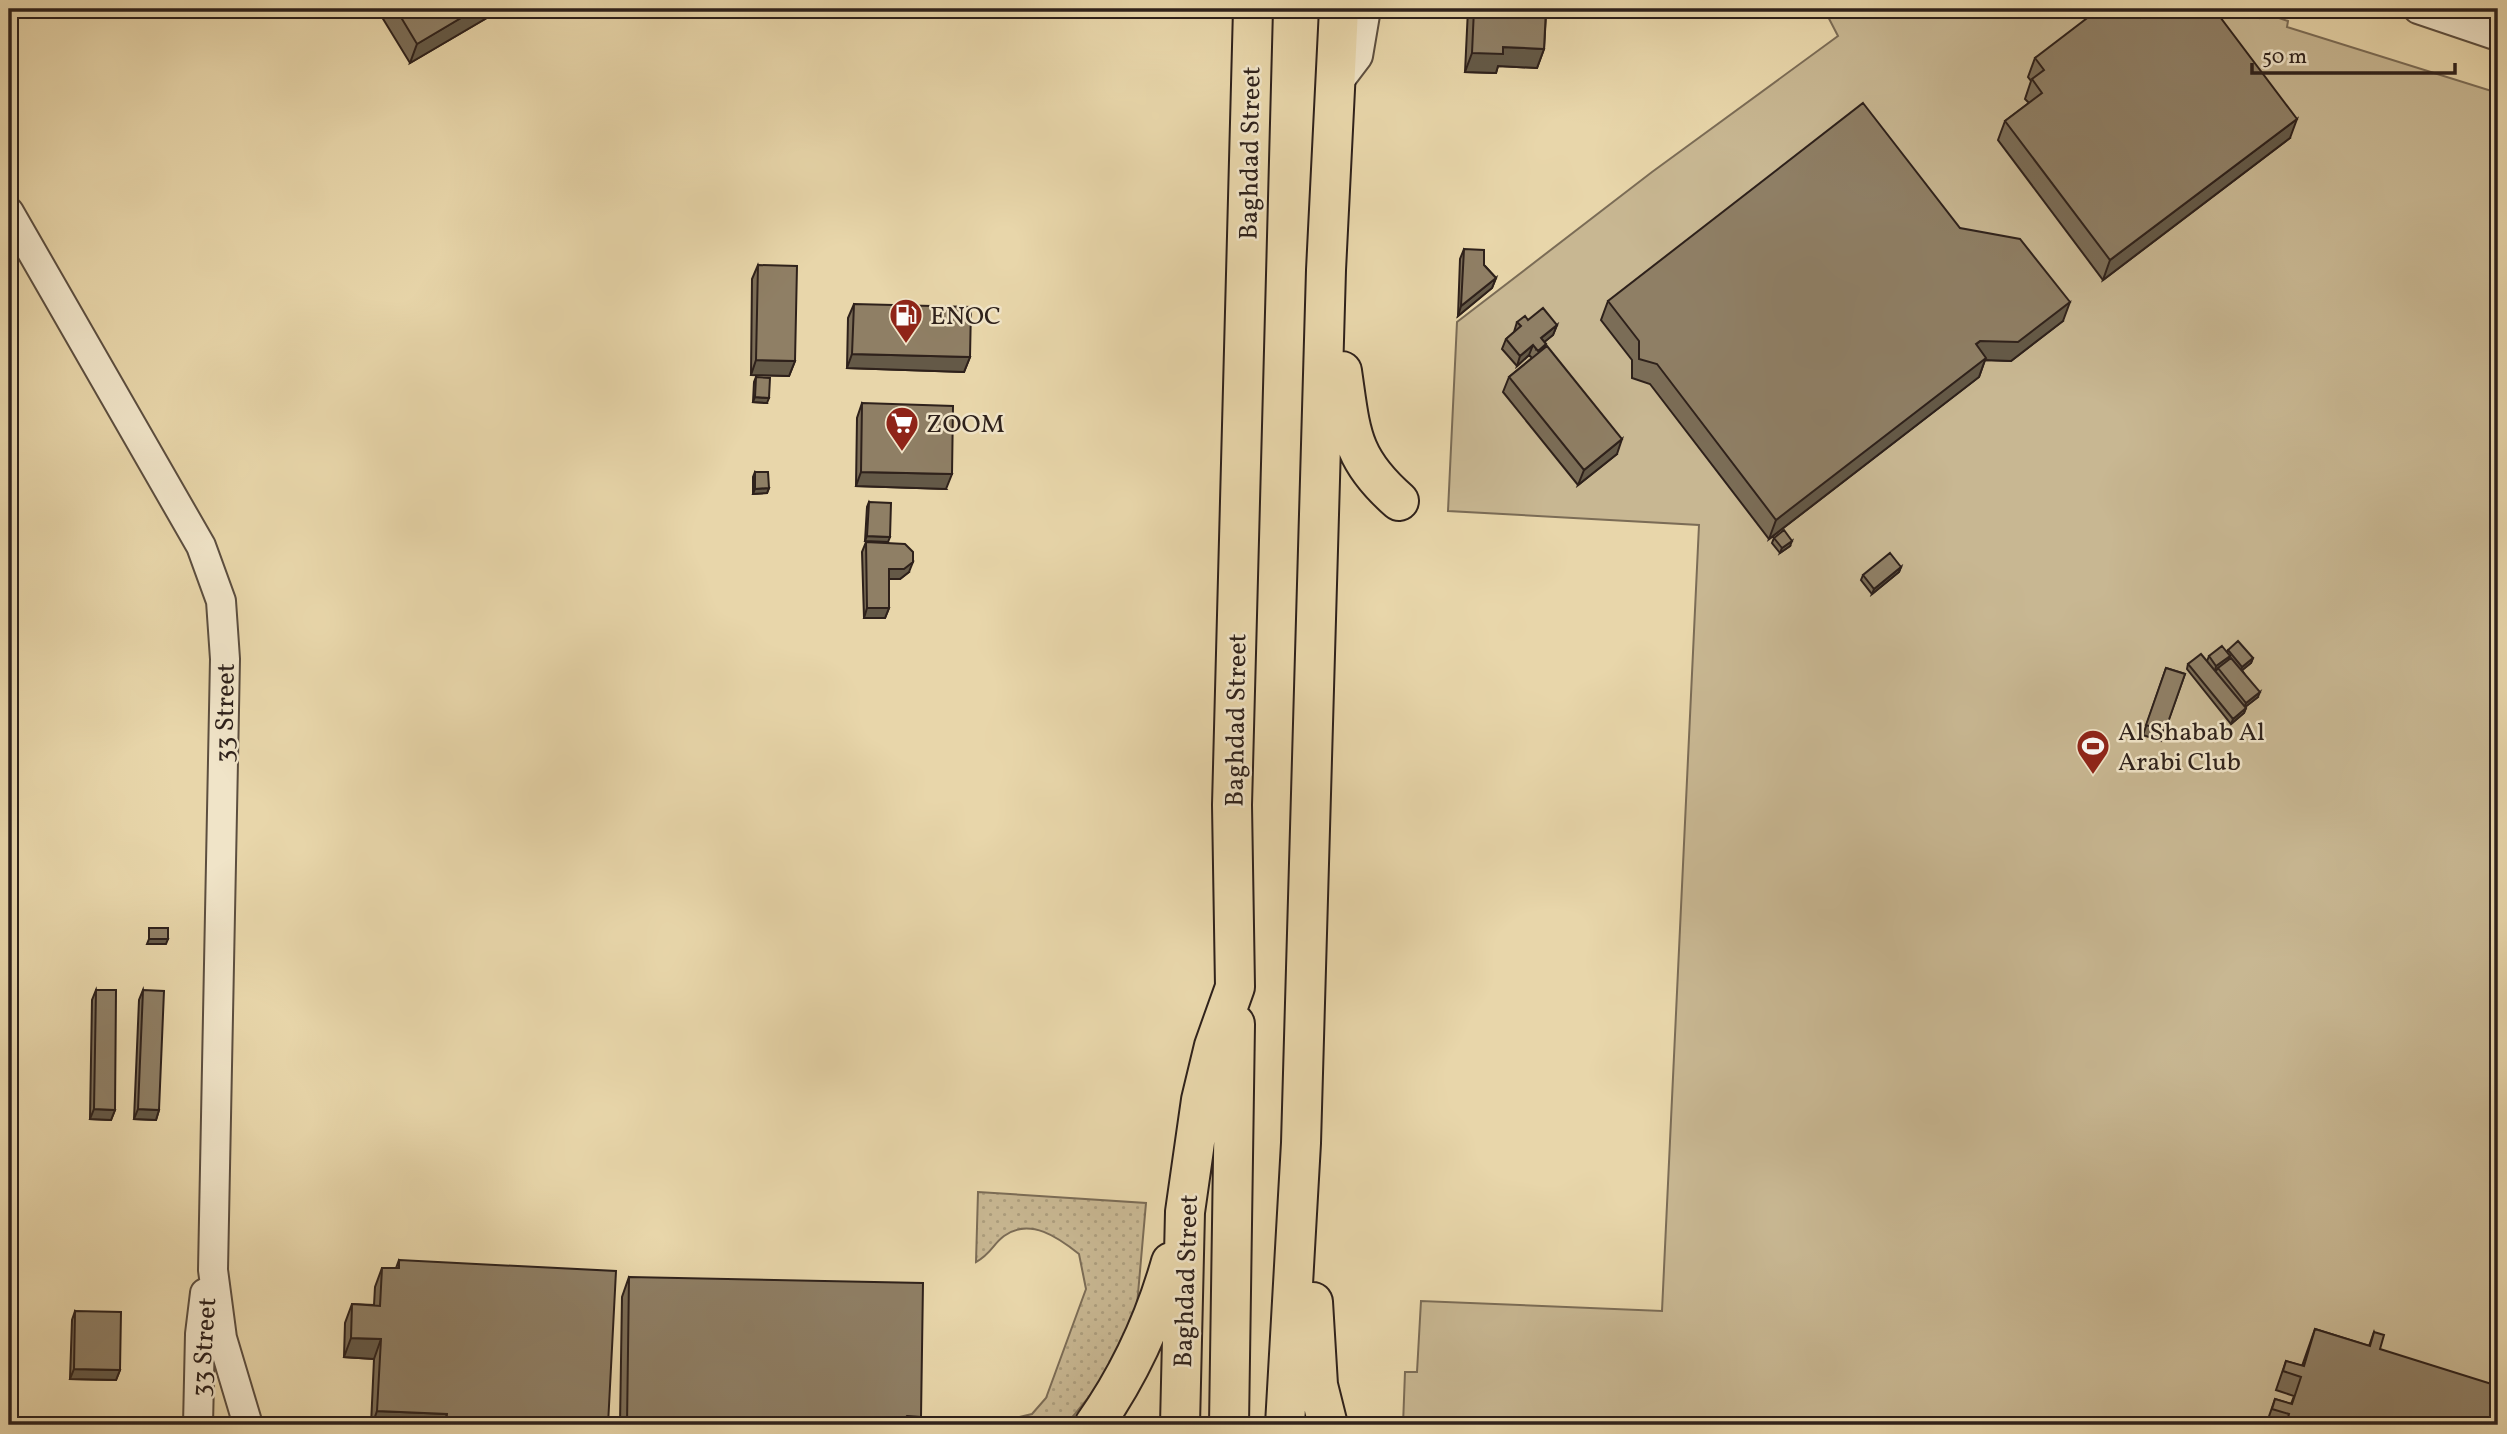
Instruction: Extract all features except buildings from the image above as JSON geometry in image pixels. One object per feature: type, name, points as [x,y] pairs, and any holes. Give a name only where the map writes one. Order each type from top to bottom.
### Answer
[{"type":"main road","name":"Baghdad Street","points":[[1180,1425],[1185,1212],[1201,1100],[1214,1046],[1236,987],[1232,805],[1253,9]]},
{"type":"main road","points":[[1285,1425],[1301,1143],[1326,270],[1339,9]]},
{"type":"main road","points":[[1326,270],[1355,446],[1373,478],[1399,501]]},
{"type":"main road","points":[[1229,1425],[1236,987]]},
{"type":"main road","points":[[1301,1143],[1318,1385],[1328,1425]]},
{"type":"main road","points":[[1094,1425],[1142,1347],[1161,1297],[1185,1212]]},
{"type":"street","points":[[1336,85],[1358,56],[1366,9]]},
{"type":"street","points":[[2418,9],[2498,36]]},
{"type":"street","name":"33 Street","points":[[9,212],[201,546],[221,601],[225,659],[213,1270],[222,1338],[248,1425]]},
{"type":"street","name":"33 Street","points":[[198,1425],[202,1312],[213,1270]]},
{"type":"shaded area","name":"Al Shabab Al Arabi Club","points":[[1824,9],[2230,9],[2259,18],[2261,12],[2288,21],[2287,27],[2498,93],[2498,1425],[1403,1425],[1405,1372],[1417,1372],[1421,1301],[1662,1311],[1699,525],[1448,511],[1457,322],[1652,172],[1838,36]]},
{"type":"shaded area","points":[[978,1192],[1146,1203],[1137,1305],[1115,1365],[1066,1425],[986,1425],[1032,1414],[1046,1398],[1086,1289],[1079,1254],[1053,1236],[1034,1229],[1014,1231],[1004,1236],[976,1262]]},
{"type":"place","name":"ENOC","points":[[906,345]]},
{"type":"place","name":"ZOOM","points":[[902,453]]},
{"type":"place","name":"Al Shabab Al Arabi Club","points":[[2093,776]]}]
